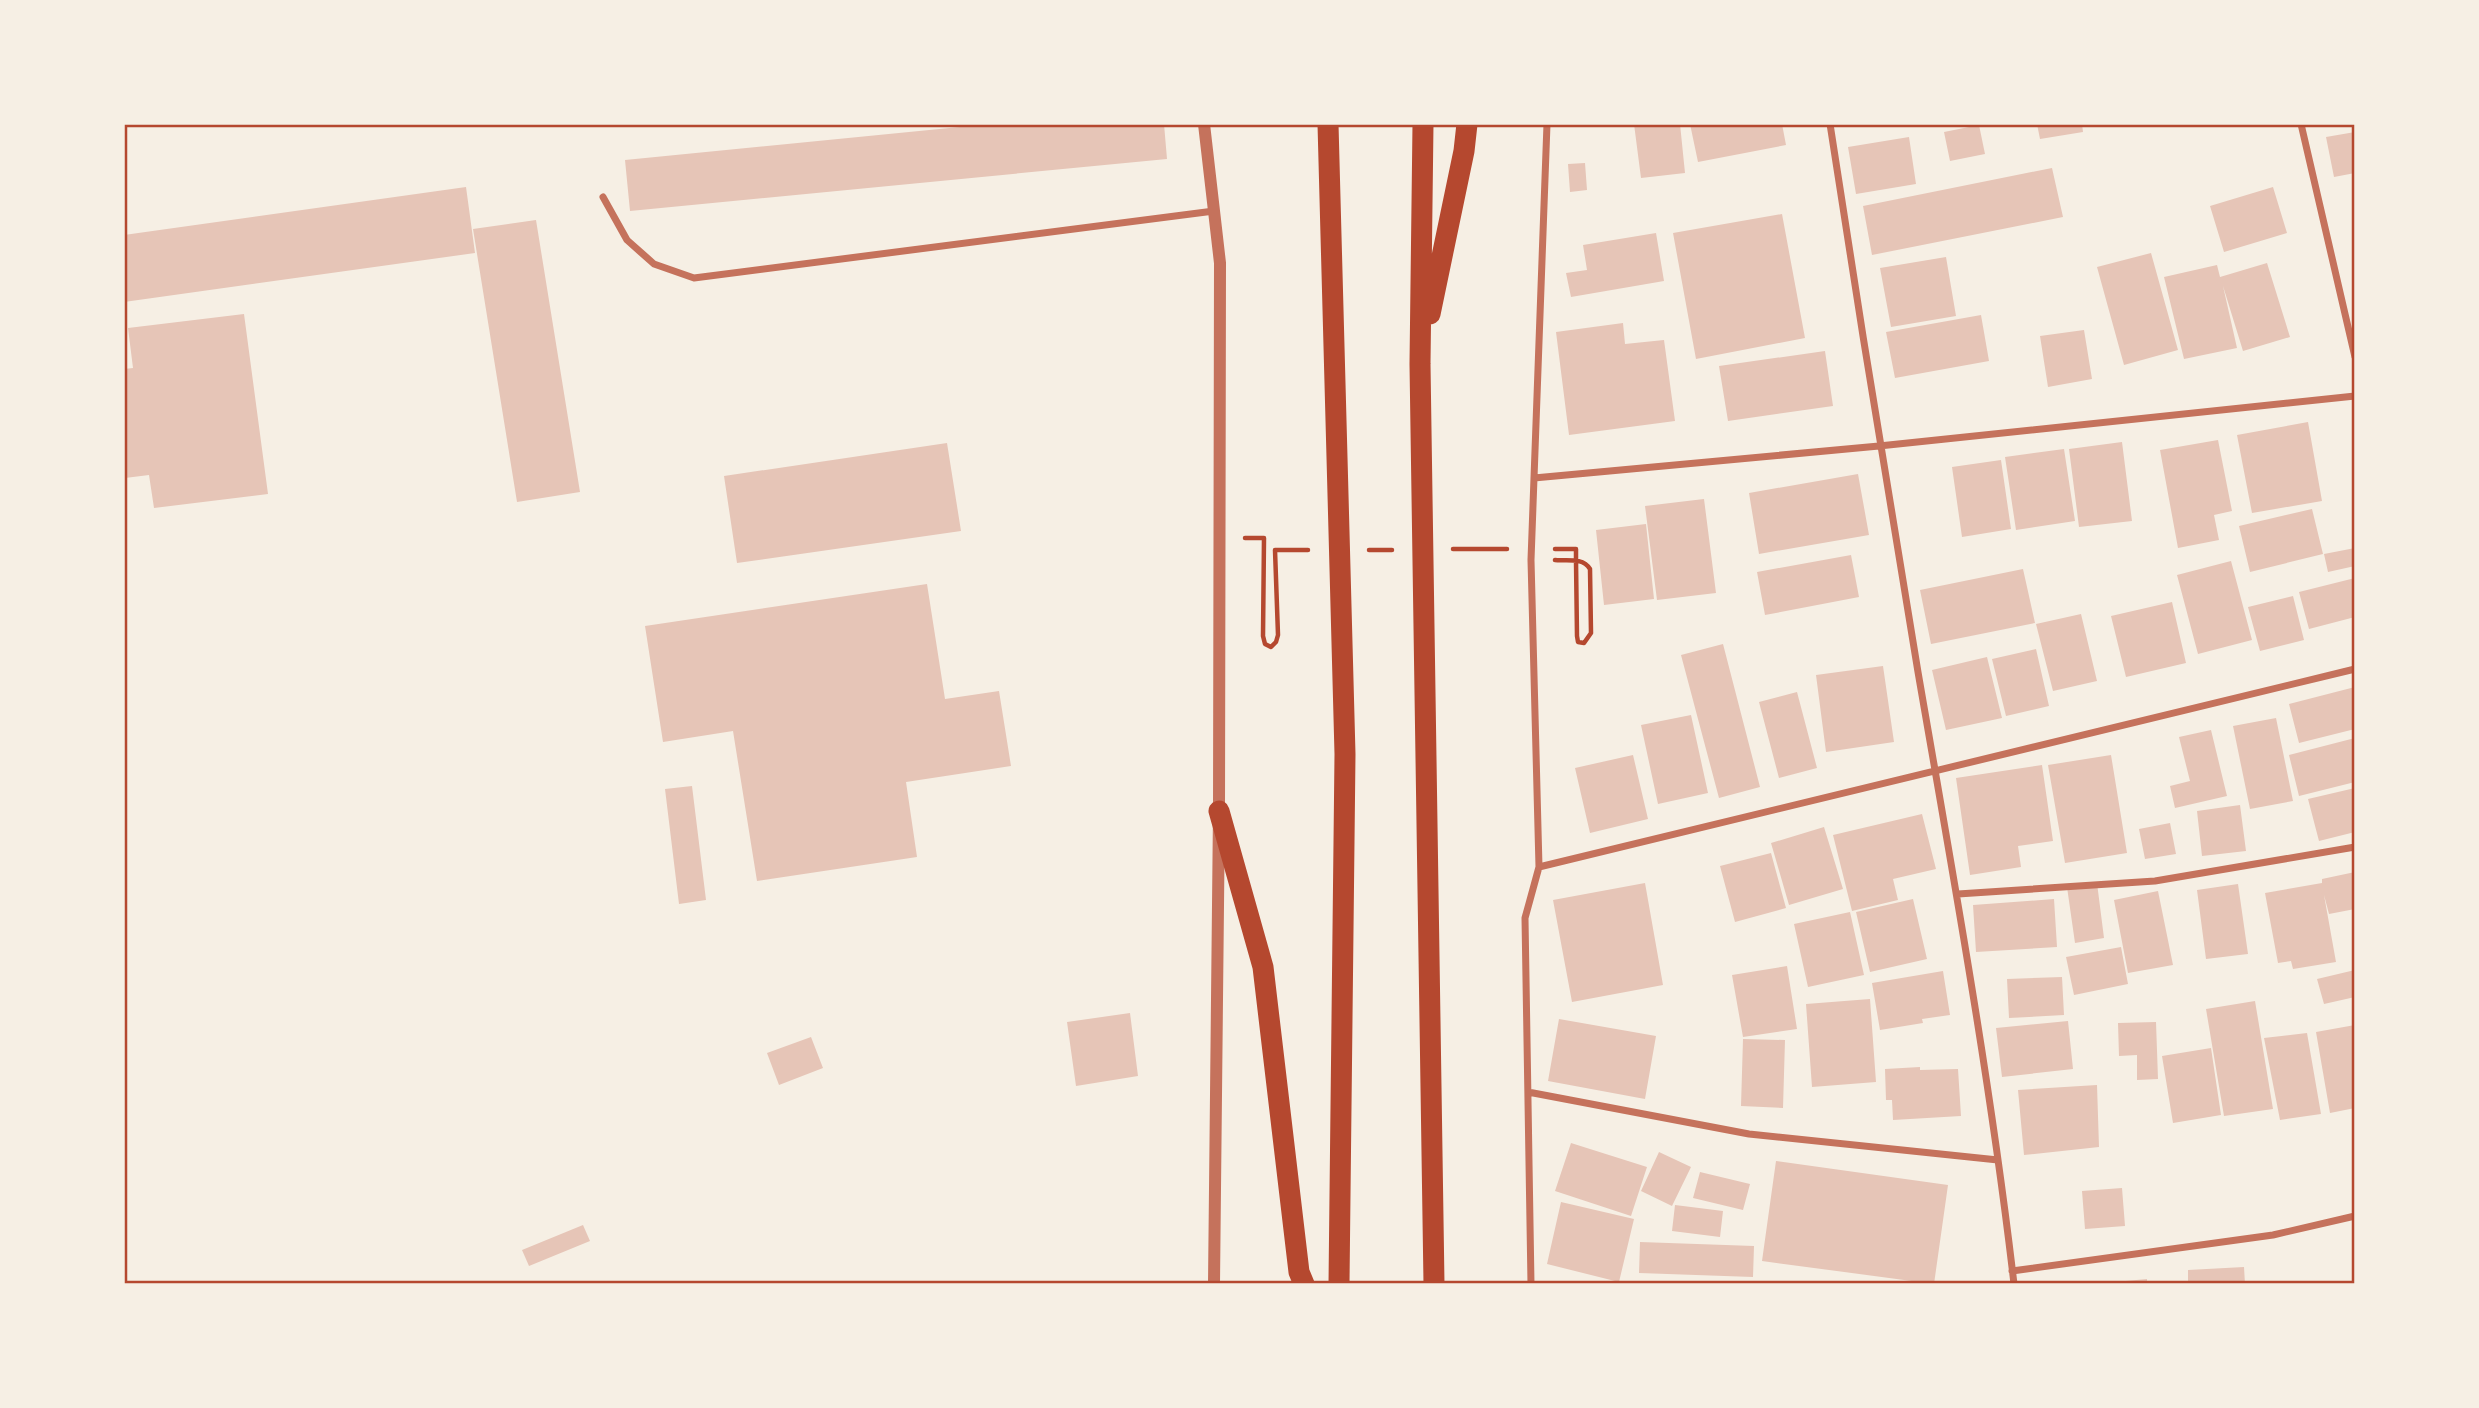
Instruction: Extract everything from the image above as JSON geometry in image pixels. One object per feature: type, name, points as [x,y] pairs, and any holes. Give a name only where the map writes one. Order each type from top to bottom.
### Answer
[{"type":"highway","points":[[1321,124],[1327,153]]},
{"type":"highway","points":[[1328,124],[1345,754],[1339,1284]]},
{"type":"highway","points":[[1423,124],[1420,364],[1434,1284]]},
{"type":"highway","points":[[1420,364],[1464,151],[1466,124]]},
{"type":"highway","points":[[1219,811],[1263,967],[1299,1272],[1304,1284]]},
{"type":"street","points":[[1203,124],[1220,263],[1219,811],[1214,1284]]},
{"type":"street","points":[[1531,1284],[1525,918],[1539,867],[1531,560],[1547,124]]},
{"type":"street","points":[[1830,124],[1880,446],[1958,894],[2014,1284]]},
{"type":"street","points":[[2301,124],[2355,358]]},
{"type":"street","points":[[603,197],[627,240],[654,264],[694,278],[1214,211]]},
{"type":"street","points":[[1534,478],[1880,446],[2355,396]]},
{"type":"street","points":[[1539,867],[2355,669]]},
{"type":"street","points":[[1958,894],[2155,881],[2355,847]]},
{"type":"street","points":[[1528,1092],[1749,1134],[1998,1160]]},
{"type":"street","points":[[2012,1271],[2273,1235],[2355,1216]]},
{"type":"path","points":[[1264,538],[1263,636],[1265,644],[1271,647],[1278,635],[1275,550]]},
{"type":"path","points":[[1576,549],[1577,636],[1578,642],[1584,643],[1591,633],[1590,569],[1587,563],[1581,561]]},
{"type":"building","points":[[990,124],[1164,124],[1167,159],[630,211],[625,160]]},
{"type":"building","points":[[1634,124],[1680,124],[1685,173],[1641,178]]},
{"type":"building","points":[[1690,124],[1782,124],[1786,145],[1698,162]]},
{"type":"building","points":[[2037,124],[2082,124],[2083,132],[2040,139]]},
{"type":"building","points":[[1979,125],[1985,154],[1950,161],[1944,132]]},
{"type":"building","points":[[2355,132],[2355,173],[2334,177],[2326,137]]},
{"type":"building","points":[[1909,137],[1916,184],[1856,194],[1848,147]]},
{"type":"building","points":[[1585,163],[1587,190],[1570,192],[1568,164]]},
{"type":"building","points":[[2052,168],[2063,217],[1872,255],[1863,206]]},
{"type":"building","points":[[466,187],[475,253],[124,302],[124,235]]},
{"type":"building","points":[[2273,187],[2287,233],[2224,252],[2210,206]]},
{"type":"building","points":[[1782,214],[1805,338],[1696,359],[1673,233]]},
{"type":"building","points":[[536,220],[580,492],[517,502],[473,229]]},
{"type":"building","points":[[1656,233],[1664,281],[1571,297],[1566,273],[1587,270],[1583,245]]},
{"type":"building","points":[[2151,253],[2178,350],[2124,365],[2097,267]]},
{"type":"building","points":[[1946,257],[1956,316],[1891,327],[1880,268]]},
{"type":"building","points":[[2267,263],[2290,337],[2243,351],[2223,286],[2237,348],[2184,359],[2164,277],[2217,265],[2220,277]]},
{"type":"building","points":[[244,314],[268,494],[154,508],[149,475],[125,478],[124,369],[133,368],[128,328]]},
{"type":"building","points":[[1981,315],[1989,361],[1895,378],[1886,332]]},
{"type":"building","points":[[1623,323],[1625,344],[1664,340],[1675,421],[1569,435],[1556,332]]},
{"type":"building","points":[[2084,330],[2092,379],[2048,387],[2040,336]]},
{"type":"building","points":[[1825,351],[1833,406],[1728,421],[1719,366]]},
{"type":"building","points":[[2308,422],[2322,501],[2252,513],[2237,435]]},
{"type":"building","points":[[2218,440],[2232,511],[2214,515],[2219,540],[2178,548],[2160,450]]},
{"type":"building","points":[[2122,442],[2132,521],[2079,527],[2069,449]]},
{"type":"building","points":[[947,443],[961,531],[737,563],[724,476]]},
{"type":"building","points":[[2064,449],[2075,521],[2016,530],[2005,457]]},
{"type":"building","points":[[2001,460],[2011,529],[1962,537],[1952,467]]},
{"type":"building","points":[[1858,474],[1869,535],[1759,554],[1749,493]]},
{"type":"building","points":[[1704,499],[1716,593],[1657,600],[1645,506]]},
{"type":"building","points":[[2312,509],[2323,554],[2250,572],[2239,526]]},
{"type":"building","points":[[1646,524],[1654,599],[1604,605],[1596,530]]},
{"type":"building","points":[[2355,548],[2355,566],[2328,572],[2324,554]]},
{"type":"building","points":[[1851,555],[1859,597],[1765,615],[1757,572]]},
{"type":"building","points":[[2231,561],[2252,640],[2198,654],[2177,575]]},
{"type":"building","points":[[2023,569],[2035,623],[1931,644],[1920,590]]},
{"type":"building","points":[[2355,578],[2355,617],[2309,629],[2299,592]]},
{"type":"building","points":[[927,584],[945,699],[999,691],[1011,766],[906,782],[917,857],[757,881],[733,731],[663,742],[645,626]]},
{"type":"building","points":[[2293,596],[2304,640],[2260,651],[2248,607]]},
{"type":"building","points":[[2172,602],[2186,663],[2126,677],[2111,616]]},
{"type":"building","points":[[2081,614],[2097,681],[2053,691],[2036,624]]},
{"type":"building","points":[[1723,644],[1760,787],[1719,798],[1681,655]]},
{"type":"building","points":[[2036,649],[2049,706],[2006,716],[1992,659]]},
{"type":"building","points":[[1987,657],[2002,718],[1946,730],[1932,670]]},
{"type":"building","points":[[1883,666],[1894,742],[1826,752],[1816,675]]},
{"type":"building","points":[[2355,687],[2355,729],[2299,743],[2289,704]]},
{"type":"building","points":[[1797,692],[1817,768],[1779,778],[1759,702]]},
{"type":"building","points":[[1691,715],[1708,793],[1658,804],[1641,725]]},
{"type":"building","points":[[2276,718],[2293,801],[2250,809],[2233,726]]},
{"type":"building","points":[[2211,730],[2227,796],[2175,808],[2170,786],[2190,781],[2179,737]]},
{"type":"building","points":[[2355,738],[2355,782],[2299,796],[2289,755]]},
{"type":"building","points":[[1633,755],[1648,819],[1590,833],[1575,768]]},
{"type":"building","points":[[2111,755],[2127,853],[2065,863],[2048,765]]},
{"type":"building","points":[[2042,765],[2053,841],[2018,846],[2021,867],[1970,875],[1956,778]]},
{"type":"building","points":[[692,786],[706,900],[679,904],[665,789]]},
{"type":"building","points":[[2355,788],[2355,832],[2319,841],[2308,799]]},
{"type":"building","points":[[2240,805],[2246,851],[2202,856],[2197,811]]},
{"type":"building","points":[[1922,814],[1936,869],[1893,879],[1898,900],[1852,911],[1833,835]]},
{"type":"building","points":[[2170,823],[2176,854],[2145,859],[2139,829]]},
{"type":"building","points":[[1824,827],[1843,889],[1789,905],[1771,843]]},
{"type":"building","points":[[1771,853],[1786,908],[1735,922],[1720,866]]},
{"type":"building","points":[[2355,872],[2355,909],[2329,914],[2324,895],[2336,962],[2293,969],[2291,961],[2278,963],[2265,893],[2322,883],[2322,879]]},
{"type":"building","points":[[1645,883],[1663,985],[1572,1002],[1553,900]]},
{"type":"building","points":[[2097,883],[2104,938],[2075,943],[2067,887]]},
{"type":"building","points":[[2238,884],[2248,954],[2206,959],[2197,890]]},
{"type":"building","points":[[2158,891],[2173,965],[2128,973],[2114,900]]},
{"type":"building","points":[[1913,899],[1927,959],[1870,972],[1856,912]]},
{"type":"building","points":[[2054,899],[2057,947],[1976,952],[1973,905]]},
{"type":"building","points":[[1850,912],[1864,975],[1808,987],[1794,924]]},
{"type":"building","points":[[2121,947],[2128,984],[2074,995],[2066,957]]},
{"type":"building","points":[[1787,966],[1797,1029],[1743,1037],[1732,975]]},
{"type":"building","points":[[2355,970],[2355,997],[2324,1004],[2317,979]]},
{"type":"building","points":[[1943,971],[1950,1015],[1922,1019],[1923,1023],[1880,1030],[1872,983]]},
{"type":"building","points":[[2062,977],[2064,1015],[2009,1018],[2007,979]]},
{"type":"building","points":[[1870,999],[1876,1082],[1812,1087],[1806,1004]]},
{"type":"building","points":[[2255,1001],[2273,1109],[2224,1116],[2206,1009]]},
{"type":"building","points":[[1130,1013],[1138,1076],[1076,1086],[1067,1022]]},
{"type":"building","points":[[1559,1019],[1656,1036],[1645,1099],[1548,1081]]},
{"type":"building","points":[[2068,1021],[2073,1069],[2002,1077],[1996,1028]]},
{"type":"building","points":[[2156,1022],[2158,1079],[2137,1080],[2137,1055],[2119,1056],[2118,1023]]},
{"type":"building","points":[[2355,1025],[2355,1108],[2330,1113],[2316,1032]]},
{"type":"building","points":[[2307,1033],[2321,1114],[2280,1120],[2264,1038]]},
{"type":"building","points":[[811,1037],[823,1068],[779,1085],[767,1053]]},
{"type":"building","points":[[1743,1039],[1785,1040],[1783,1108],[1741,1106]]},
{"type":"building","points":[[2211,1048],[2221,1115],[2173,1123],[2162,1056]]},
{"type":"building","points":[[1920,1067],[1920,1070],[1958,1069],[1961,1116],[1893,1120],[1892,1100],[1886,1100],[1885,1069]]},
{"type":"building","points":[[2097,1085],[2099,1147],[2024,1155],[2018,1090]]},
{"type":"building","points":[[1571,1143],[1647,1167],[1631,1216],[1555,1191]]},
{"type":"building","points":[[1659,1152],[1691,1167],[1672,1206],[1641,1191]]},
{"type":"building","points":[[1776,1161],[1948,1185],[1934,1284],[1762,1261]]},
{"type":"building","points":[[1700,1172],[1750,1184],[1743,1210],[1693,1198]]},
{"type":"building","points":[[2122,1188],[2125,1226],[2085,1229],[2082,1191]]},
{"type":"building","points":[[1561,1202],[1634,1219],[1619,1282],[1547,1264]]},
{"type":"building","points":[[1675,1205],[1723,1211],[1720,1237],[1672,1231]]},
{"type":"building","points":[[583,1225],[590,1241],[529,1266],[522,1250]]},
{"type":"building","points":[[1640,1242],[1754,1246],[1753,1277],[1639,1273]]},
{"type":"building","points":[[2244,1267],[2245,1284],[2188,1284],[2188,1270]]},
{"type":"building","points":[[2147,1279],[2147,1284],[2115,1284],[2115,1282]]}]
